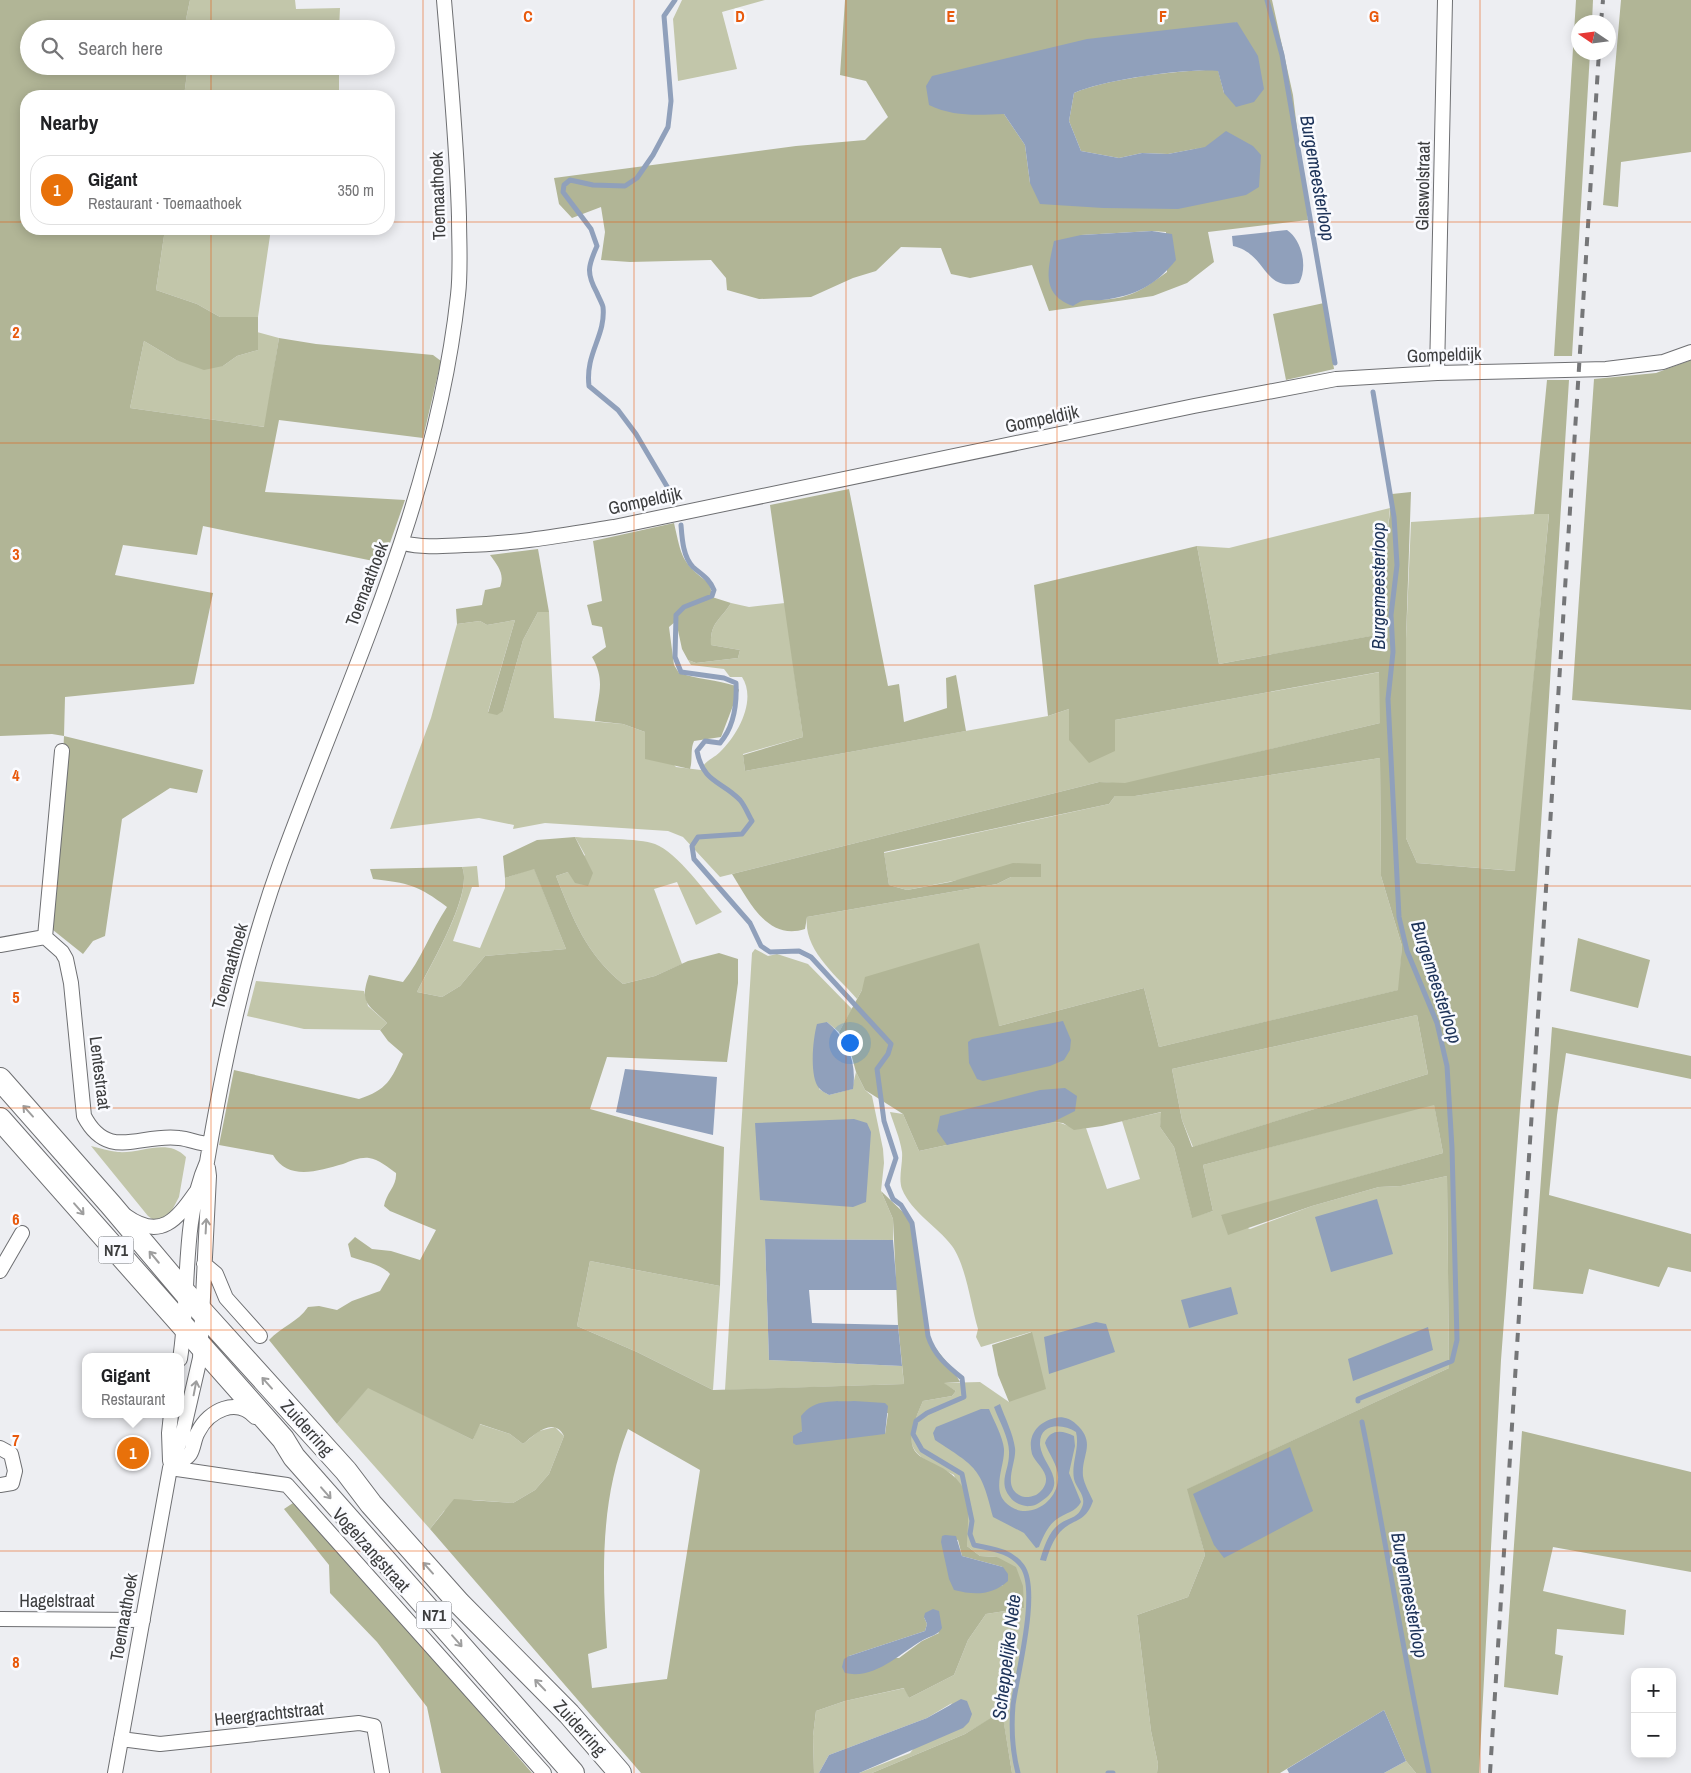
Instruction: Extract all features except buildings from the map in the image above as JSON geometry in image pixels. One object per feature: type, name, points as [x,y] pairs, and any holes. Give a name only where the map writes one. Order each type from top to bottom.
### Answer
[{"type":"highway","name":"Zuiderring","points":[[0,1079],[201,1311],[346,1471],[371,1504],[459,1603],[568,1714],[620,1773]]},
{"type":"highway","name":"Zuiderring","points":[[0,1120],[283,1439],[294,1457],[573,1773]]},
{"type":"street","name":"Toemaathoek","points":[[181,1353],[185,1328],[188,1254],[198,1189],[200,1178],[207,1162],[227,1049],[252,950],[279,866],[403,543],[431,449],[450,352],[459,292],[458,186],[444,0]]},
{"type":"street","name":"Glaswolstraat","points":[[1437,373],[1445,0]]},
{"type":"street","name":"Gompeldijk","points":[[403,543],[433,547],[534,540],[657,519],[1194,406],[1336,379],[1437,373],[1606,369],[1663,362],[1691,352]]},
{"type":"street","points":[[0,945],[45,937],[62,751]]},
{"type":"street","name":"Lentestraat","points":[[45,937],[66,958],[71,983],[84,1116],[92,1131],[108,1140],[128,1143],[155,1138],[179,1138],[210,1144]]},
{"type":"street","name":"Toemaathoek","points":[[115,1773],[170,1468],[192,1398],[201,1347],[201,1311],[209,1176],[207,1162]]},
{"type":"street","name":"Toemaathoek","points":[[111,1205],[134,1222],[155,1228],[174,1221],[198,1189]]},
{"type":"street","points":[[0,1271],[22,1233]]},
{"type":"street","points":[[204,1264],[216,1274],[226,1298],[260,1336]]},
{"type":"street","points":[[170,1468],[190,1454],[197,1432],[207,1418],[219,1410],[234,1406],[250,1412],[285,1450],[294,1457]]},
{"type":"street","name":"Toemaathoek","points":[[170,1468],[171,1418]]},
{"type":"street","points":[[0,1448],[11,1454],[15,1471],[12,1483],[0,1485]]},
{"type":"street","name":"Vogelzangstraat","points":[[170,1468],[287,1485],[544,1773]]},
{"type":"street","name":"Hagelstraat","points":[[0,1619],[143,1620]]},
{"type":"street","name":"Heergrachtstraat","points":[[121,1739],[160,1744],[359,1723],[374,1726],[382,1773]]},
{"type":"green space","points":[[0,0],[190,0],[186,20],[20,20],[20,75],[187,75],[185,90],[20,90],[20,235],[164,235],[156,290],[197,304],[220,317],[258,317],[258,350],[237,356],[223,366],[204,370],[176,360],[144,341],[130,408],[264,427],[279,338],[316,344],[433,355],[441,361],[423,438],[279,420],[265,492],[405,500],[383,563],[203,526],[197,555],[123,545],[115,575],[213,593],[194,684],[65,697],[64,736],[52,734],[0,736]]},
{"type":"green space","points":[[190,0],[295,0],[296,9],[340,8],[339,20],[186,20]]},
{"type":"green space","points":[[682,0],[765,0],[722,12],[737,69],[678,81],[673,19]]},
{"type":"green space","points":[[845,0],[1272,0],[1293,95],[1308,220],[1208,232],[1214,262],[1187,283],[1153,296],[1049,311],[1032,265],[970,278],[951,274],[941,248],[901,247],[876,271],[853,278],[811,297],[759,299],[727,290],[726,278],[711,260],[630,262],[601,260],[605,232],[601,207],[572,218],[559,204],[554,178],[796,146],[865,140],[888,117],[866,81],[840,75]],"holes":[[[1237,22],[1224,93],[1218,70],[1186,71],[1124,79],[1074,93],[1069,121],[1081,151],[1119,158],[1142,153],[1168,154],[1205,147],[1030,183],[1025,145],[1004,114]],[[1166,232],[1167,272],[1137,291],[1119,298],[1083,299],[1081,235]]]},
{"type":"green space","points":[[1576,0],[1593,0],[1592,15],[1575,15]]},
{"type":"green space","points":[[1621,0],[1691,0],[1691,152],[1621,162],[1618,207],[1603,205]]},
{"type":"green space","points":[[1572,60],[1590,60],[1572,356],[1554,356]]},
{"type":"green space","points":[[187,75],[339,75],[339,90],[185,90]]},
{"type":"green space","points":[[164,235],[270,235],[258,317],[220,317],[197,304],[156,290]]},
{"type":"green space","points":[[1324,303],[1334,369],[1286,380],[1273,314]]},
{"type":"green space","points":[[257,332],[279,338],[265,427],[130,408],[144,341],[176,360],[223,366],[237,356],[258,350]]},
{"type":"green space","points":[[1691,360],[1691,710],[1572,700],[1594,379],[1656,373]]},
{"type":"green space","points":[[1547,380],[1569,380],[1538,872],[1501,1360],[1479,1773],[1416,1773],[1406,1761],[1384,1710],[1280,1773],[1157,1773],[1158,1764],[1151,1731],[1137,1615],[1188,1597],[1205,1555],[1187,1489],[1449,1368],[1447,1176],[1401,1186],[1379,1187],[1312,1206],[1228,1235],[1221,1215],[1443,1153],[1434,1105],[1203,1165],[1213,1211],[1192,1218],[1174,1147],[1160,1127],[1161,1112],[1102,1126],[1074,1130],[1063,1123],[1053,1122],[919,1151],[903,1114],[865,1090],[856,1072],[850,1050],[839,1032],[862,990],[865,977],[979,943],[999,1026],[1144,988],[1159,1047],[1398,990],[1402,946],[1381,876],[1380,758],[1135,796],[1115,796],[1109,804],[884,852],[889,885],[907,890],[950,882],[1013,863],[1041,864],[1041,877],[1011,877],[997,884],[807,917],[805,929],[792,931],[780,929],[770,924],[745,896],[732,874],[1099,782],[1125,783],[1380,723],[1379,672],[1115,720],[1115,751],[1089,763],[1069,740],[1069,709],[1048,716],[1034,585],[1197,546],[1219,664],[1376,635],[1392,494],[1411,492],[1406,639],[1406,838],[1417,863],[1515,871],[1549,514],[1534,514]],"holes":[[[1417,1015],[1428,1074],[1192,1147],[1182,1120],[1172,1069]]]},
{"type":"green space","points":[[849,489],[888,686],[899,684],[904,722],[947,708],[946,678],[956,675],[966,731],[745,771],[743,755],[803,737],[770,505]]},
{"type":"green space","points":[[1390,508],[1377,635],[1219,664],[1197,546],[1229,548]]},
{"type":"green space","points":[[1549,513],[1516,871],[1417,863],[1406,838],[1406,639],[1411,522]]},
{"type":"green space","points":[[674,523],[681,552],[688,564],[710,584],[712,597],[731,603],[714,626],[711,645],[740,650],[738,658],[696,663],[688,660],[682,649],[676,621],[669,627],[674,665],[679,673],[729,684],[736,686],[739,690],[721,737],[694,741],[690,769],[645,759],[645,732],[623,724],[595,721],[600,681],[599,673],[592,657],[606,647],[602,627],[592,625],[587,605],[602,601],[593,541]]},
{"type":"green space","points":[[538,549],[549,612],[538,612],[523,640],[503,711],[497,715],[488,713],[515,620],[487,625],[480,621],[457,624],[456,609],[482,605],[485,590],[500,587],[501,574],[490,555]]},
{"type":"green space","points":[[731,603],[749,607],[785,603],[803,737],[743,754],[745,771],[1048,716],[1069,709],[1069,740],[1115,720],[1380,672],[1380,723],[1125,784],[1099,782],[720,877],[683,837],[668,831],[545,823],[513,829],[514,825],[479,818],[390,829],[431,718],[457,624],[480,621],[487,625],[515,620],[488,712],[503,711],[523,640],[538,612],[549,612],[554,718],[623,724],[645,732],[676,767],[701,770],[704,764],[727,745],[739,727],[746,706],[746,686],[742,677],[730,677],[724,669],[691,665],[688,660],[696,663],[738,658],[740,650],[711,645],[714,626]]},
{"type":"green space","points":[[64,736],[203,770],[197,793],[170,788],[122,819],[105,936],[93,941],[83,954],[48,926],[60,817]]},
{"type":"green space","points":[[1380,758],[1381,876],[1402,946],[1399,990],[1159,1047],[1144,988],[999,1026],[862,990],[857,999],[831,972],[810,941],[807,917],[997,884],[1011,877],[1040,877],[1040,864],[907,890],[889,885],[884,853],[1109,804],[1115,796],[1135,796]]},
{"type":"green space","points":[[575,837],[628,840],[655,844],[673,855],[700,885],[722,912],[696,925],[677,882],[654,889],[682,964],[655,976],[623,984],[599,961],[582,935],[568,907],[556,876],[568,872],[585,855]]},
{"type":"green space","points":[[575,837],[593,873],[588,886],[575,883],[568,872],[556,876],[568,907],[590,948],[610,973],[623,984],[655,976],[688,961],[719,953],[738,959],[738,983],[727,1062],[607,1057],[590,1109],[724,1147],[720,1286],[590,1261],[577,1326],[637,1352],[713,1390],[904,1384],[898,1325],[893,1219],[881,1191],[905,1214],[912,1227],[926,1331],[933,1345],[960,1382],[944,1383],[956,1391],[952,1396],[923,1401],[914,1424],[912,1440],[914,1450],[921,1457],[954,1476],[964,1489],[968,1508],[967,1546],[980,1556],[997,1557],[1016,1567],[1023,1586],[1024,1608],[986,1614],[968,1640],[954,1675],[909,1698],[904,1688],[845,1701],[816,1711],[813,1736],[814,1773],[641,1773],[430,1529],[454,1499],[513,1503],[535,1490],[549,1474],[564,1436],[560,1430],[555,1427],[544,1429],[523,1444],[510,1434],[480,1424],[473,1440],[368,1388],[337,1424],[269,1340],[299,1317],[308,1307],[319,1306],[337,1310],[352,1301],[380,1291],[390,1274],[377,1265],[351,1257],[348,1244],[355,1237],[372,1249],[391,1251],[420,1260],[436,1230],[390,1211],[384,1206],[395,1182],[396,1173],[376,1160],[362,1158],[324,1169],[304,1172],[287,1168],[279,1163],[273,1155],[219,1145],[234,1070],[359,1099],[376,1092],[387,1083],[403,1054],[388,1041],[380,1030],[387,1023],[367,1003],[365,992],[369,975],[403,982],[447,907],[412,886],[373,879],[370,869],[462,867],[464,878],[462,893],[456,911],[440,948],[417,992],[442,997],[460,986],[485,956],[566,949],[534,869],[505,878],[503,856],[537,840]],"holes":[[[888,1413],[885,1434],[797,1435],[802,1431]],[[628,1429],[700,1470],[667,1679],[592,1688],[588,1654],[607,1648],[604,1592],[605,1537],[612,1483]],[[942,1536],[958,1540],[962,1556],[1003,1567],[1003,1585],[991,1590]],[[924,1617],[939,1633],[922,1641],[899,1658],[849,1656],[925,1631],[927,1624]]]},
{"type":"green space","points":[[477,866],[479,887],[472,887],[453,941],[480,948],[505,888],[505,878],[534,868],[566,949],[485,956],[460,986],[442,997],[417,992],[440,948],[456,911],[462,894],[464,879],[462,867]]},
{"type":"green space","points":[[1578,938],[1650,960],[1638,1008],[1570,991]]},
{"type":"green space","points":[[755,949],[768,956],[777,954],[808,964],[852,1009],[839,1032],[827,1022],[819,1089],[829,1095],[852,1089],[856,1072],[865,1090],[872,1096],[883,1149],[884,1163],[881,1191],[893,1219],[893,1240],[765,1239],[769,1360],[902,1366],[904,1384],[725,1390],[752,953]]},
{"type":"green space","points":[[256,981],[364,991],[368,1006],[387,1023],[380,1030],[304,1029],[247,1016]]},
{"type":"green space","points":[[1417,1015],[1428,1074],[1193,1147],[1182,1120],[1172,1069]]},
{"type":"green space","points":[[1552,1027],[1691,1056],[1691,1079],[1566,1053],[1557,1115],[1549,1195],[1691,1234],[1691,1272],[1668,1267],[1659,1287],[1589,1269],[1583,1294],[1533,1289]]},
{"type":"green space","points":[[1434,1104],[1443,1153],[1221,1216],[1250,1229],[1312,1206],[1379,1187],[1401,1186],[1447,1176],[1449,1368],[1188,1489],[1205,1555],[1188,1597],[1137,1615],[1151,1731],[1158,1764],[1157,1773],[1012,1773],[1002,1712],[965,1734],[872,1773],[859,1773],[910,1753],[952,1703],[927,1718],[829,1755],[819,1773],[814,1773],[813,1736],[816,1711],[845,1701],[905,1688],[909,1698],[954,1675],[968,1640],[986,1614],[1024,1608],[997,1557],[980,1556],[967,1546],[967,1518],[954,1475],[919,1455],[913,1448],[911,1440],[916,1417],[923,1401],[952,1396],[956,1391],[943,1383],[980,1382],[1009,1402],[1031,1332],[981,1347],[976,1337],[978,1329],[968,1286],[957,1254],[946,1239],[906,1198],[902,1189],[900,1180],[902,1152],[890,1112],[903,1114],[919,1151],[1053,1122],[1076,1128],[1086,1128],[1107,1189],[1140,1179],[1122,1121],[1162,1112],[1160,1127],[1174,1147],[1192,1217],[1213,1211],[1203,1165]]},
{"type":"green space","points":[[91,1146],[118,1152],[162,1147],[171,1148],[179,1151],[186,1157],[179,1197],[169,1216],[155,1221],[148,1216]]},
{"type":"green space","points":[[590,1261],[720,1286],[713,1390],[637,1352],[577,1326]]},
{"type":"green space","points":[[1032,1332],[1046,1389],[1009,1402],[998,1375],[992,1345]]},
{"type":"green space","points":[[368,1387],[473,1440],[479,1424],[510,1434],[523,1444],[539,1431],[555,1427],[564,1436],[549,1474],[535,1490],[513,1503],[473,1500],[444,1511],[430,1529],[337,1424]]},
{"type":"green space","points":[[1522,1431],[1691,1472],[1691,1572],[1553,1547],[1543,1591],[1626,1610],[1624,1635],[1557,1629],[1555,1654],[1563,1656],[1558,1695],[1504,1687]]},
{"type":"green space","points":[[293,1503],[391,1610],[532,1773],[441,1773],[427,1707],[377,1642],[330,1593],[329,1565],[284,1509]]},
{"type":"green space","points":[[1002,1711],[1012,1773],[872,1773],[965,1734]]},
{"type":"green space","points":[[1406,1761],[1416,1773],[1384,1773]]},
{"type":"water","points":[[1237,22],[1258,56],[1264,89],[1254,102],[1236,107],[1224,93],[1218,71],[1166,73],[1104,84],[1074,93],[1069,121],[1081,151],[1119,158],[1142,153],[1168,154],[1205,147],[1226,131],[1253,146],[1261,155],[1259,187],[1246,195],[1178,209],[1103,208],[1040,204],[1030,183],[1025,145],[1004,114],[975,115],[947,112],[929,105],[926,86],[932,76],[1087,39]]},
{"type":"water","points":[[1287,230],[1296,240],[1302,254],[1303,269],[1299,283],[1287,284],[1278,282],[1271,277],[1253,256],[1233,246],[1232,236]]},
{"type":"water","points":[[1152,231],[1172,234],[1176,260],[1152,283],[1125,296],[1102,300],[1084,300],[1073,306],[1055,295],[1049,279],[1054,241],[1081,235]]},
{"type":"water","points":[[1063,1021],[1071,1040],[1070,1050],[1064,1060],[1050,1066],[983,1081],[977,1079],[969,1063],[968,1042],[972,1039]]},
{"type":"water","points":[[827,1022],[846,1044],[854,1070],[853,1089],[829,1095],[819,1088],[813,1066],[813,1047],[817,1024]]},
{"type":"water","points":[[625,1069],[717,1077],[713,1135],[616,1112]]},
{"type":"water","points":[[1065,1088],[1077,1096],[1075,1111],[1053,1122],[947,1145],[937,1131],[940,1116],[1040,1090]]},
{"type":"water","points":[[854,1119],[867,1123],[871,1132],[866,1202],[853,1207],[760,1200],[755,1123]]},
{"type":"water","points":[[1377,1199],[1393,1254],[1331,1272],[1315,1217]]},
{"type":"water","points":[[765,1239],[893,1240],[897,1290],[809,1290],[812,1323],[898,1325],[902,1366],[769,1360]]},
{"type":"water","points":[[1231,1287],[1238,1314],[1189,1328],[1181,1300]]},
{"type":"water","points":[[1096,1322],[1106,1324],[1115,1352],[1049,1374],[1044,1337]]},
{"type":"water","points":[[1428,1327],[1433,1350],[1353,1381],[1348,1359]]},
{"type":"water","points":[[825,1402],[885,1403],[888,1406],[885,1434],[796,1445],[793,1443],[793,1436],[802,1431],[801,1416],[806,1410]]},
{"type":"water","points":[[1000,1404],[1011,1431],[1015,1448],[1011,1474],[1012,1487],[1021,1496],[1036,1495],[1043,1489],[1046,1482],[1045,1473],[1032,1454],[1031,1447],[1033,1435],[1039,1426],[1058,1417],[1063,1418],[1076,1424],[1086,1437],[1087,1449],[1083,1476],[1093,1501],[1086,1514],[1060,1532],[1046,1561],[1040,1560],[1050,1534],[1057,1526],[1077,1515],[1083,1502],[1082,1494],[1075,1483],[1073,1473],[1077,1444],[1076,1432],[1058,1426],[1043,1432],[1040,1445],[1054,1478],[1052,1490],[1047,1497],[1032,1506],[1016,1503],[1007,1492],[1004,1481],[1009,1460],[1009,1448],[994,1407]]},
{"type":"water","points":[[981,1409],[989,1409],[1003,1444],[1004,1455],[999,1483],[1001,1496],[1013,1508],[1022,1511],[1039,1508],[1052,1496],[1056,1488],[1058,1474],[1045,1443],[1047,1438],[1057,1432],[1074,1436],[1075,1446],[1069,1473],[1081,1502],[1076,1508],[1051,1524],[1039,1547],[1036,1548],[1024,1533],[993,1517],[985,1488],[975,1470],[960,1456],[935,1440],[933,1433],[936,1427]]},
{"type":"water","points":[[1290,1447],[1313,1511],[1224,1558],[1214,1545],[1193,1494]]},
{"type":"water","points":[[942,1536],[956,1536],[962,1556],[1003,1567],[1008,1574],[1008,1581],[989,1592],[968,1593],[954,1590],[949,1579],[941,1542]]},
{"type":"water","points":[[933,1609],[939,1611],[942,1628],[938,1633],[923,1640],[877,1669],[867,1673],[845,1673],[842,1667],[844,1659],[849,1656],[925,1631],[927,1624],[924,1617],[925,1613]]},
{"type":"water","points":[[961,1699],[967,1701],[972,1714],[969,1722],[963,1728],[859,1773],[819,1773],[829,1755],[927,1718]]},
{"type":"water","points":[[1384,1710],[1406,1761],[1384,1773],[1289,1773],[1287,1769]]},
{"type":"waterway","name":"Scheppelijke Nete","points":[[675,0],[664,16],[671,101],[668,127],[653,155],[637,178],[625,186],[593,185],[570,180],[564,185],[563,192],[591,229],[597,246],[590,264],[590,275],[593,286],[603,305],[603,317],[602,327],[592,354],[589,386],[618,410],[636,434],[675,500]]},
{"type":"waterway","name":"Burgemeesterloop","points":[[1267,0],[1282,55],[1335,363]]},
{"type":"waterway","name":"Burgemeesterloop","points":[[1358,1401],[1358,1399],[1452,1361],[1457,1340],[1452,1148],[1447,1066],[1437,1023],[1407,951],[1399,917],[1388,699],[1393,652],[1391,615],[1397,565],[1394,517],[1373,392]]},
{"type":"waterway","name":"Scheppelijke Nete","points":[[681,525],[687,558],[693,567],[708,580],[714,590],[712,596],[684,607],[676,615],[675,657],[681,672],[724,678],[736,683],[734,715],[725,737],[720,743],[705,741],[697,751],[700,762],[708,776],[740,800],[752,821],[742,834],[698,837],[692,846],[694,859],[750,923],[761,946],[770,952],[799,951],[811,957],[891,1044],[888,1054],[877,1069],[884,1121],[896,1158],[887,1185],[893,1199],[901,1205],[912,1223],[928,1336],[937,1354],[962,1378],[964,1397],[927,1413],[916,1421],[913,1434],[922,1450],[962,1474],[972,1521],[970,1534],[974,1545],[1006,1553],[1022,1566],[1027,1578],[1029,1594],[1026,1633],[1012,1714],[1013,1748],[1018,1773]]},
{"type":"waterway","name":"Burgemeesterloop","points":[[1362,1422],[1429,1773]]},
{"type":"waterway","name":"Scheppelijke Nete","points":[[1108,1773],[1113,1773]]},
{"type":"railway","points":[[1602,15],[1603,0]]},
{"type":"railway","points":[[1490,1773],[1598,60]]},
{"type":"place","name":"Gigant","points":[[133,1453]]}]
